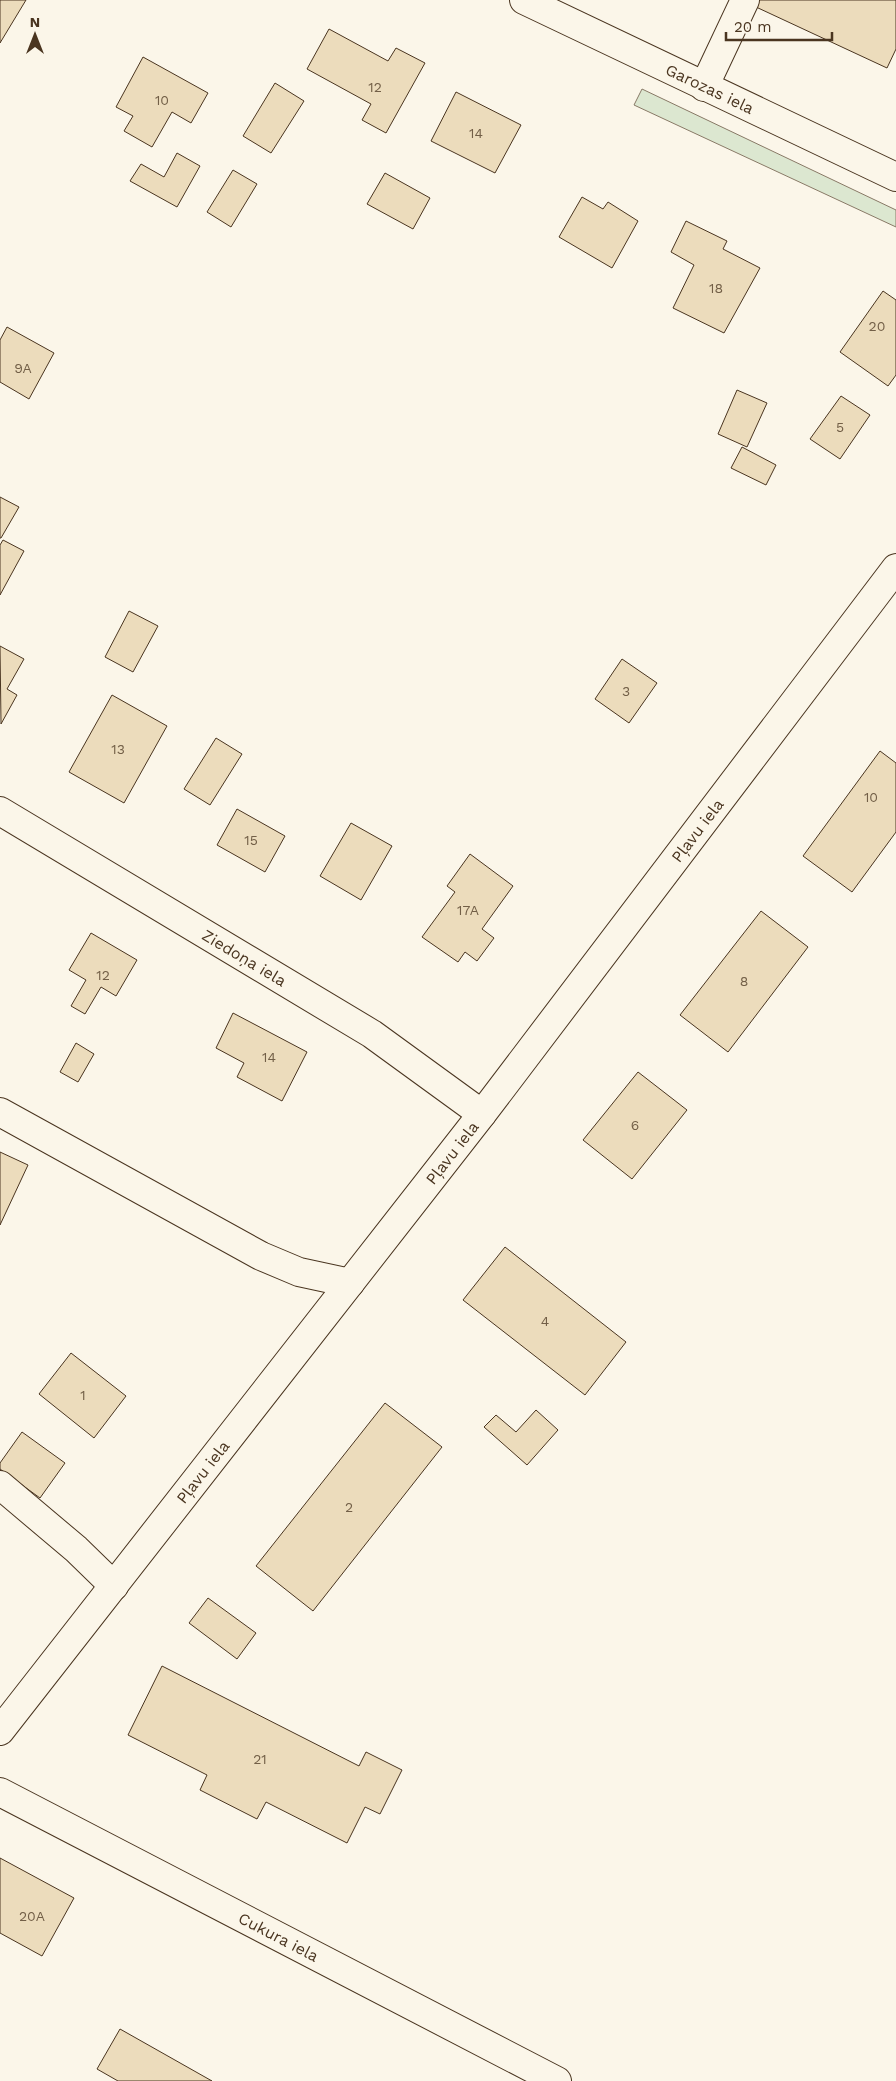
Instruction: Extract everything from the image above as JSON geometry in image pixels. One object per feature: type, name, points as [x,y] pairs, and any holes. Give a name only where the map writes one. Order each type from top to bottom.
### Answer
[{"type":"street","name":"Garozas iela","points":[[524,0],[896,177]]},
{"type":"street","points":[[704,87],[745,0]]},
{"type":"street","name":"Pļavu iela","points":[[0,1731],[482,1114],[896,568]]},
{"type":"street","name":"Ziedoņa iela","points":[[0,811],[372,1034],[482,1114]]},
{"type":"street","points":[[0,1112],[261,1256],[299,1272],[350,1283]]},
{"type":"street","points":[[0,1485],[76,1549],[114,1586]]},
{"type":"street","name":"Cukura iela","points":[[0,1792],[557,2081]]},
{"type":"green space","points":[[642,89],[896,210],[896,227],[634,105]]},
{"type":"building","points":[[0,0],[26,0],[0,43]]},
{"type":"building","points":[[759,0],[896,0],[896,49],[887,68],[756,7]]},
{"type":"building","points":[[329,29],[388,61],[396,48],[425,63],[386,133],[362,120],[371,104],[307,69]]},
{"type":"building","points":[[143,57],[208,93],[191,123],[172,112],[152,147],[124,131],[133,116],[116,107]]},
{"type":"building","points":[[275,83],[304,101],[271,153],[243,136]]},
{"type":"building","points":[[456,92],[521,125],[495,173],[431,141]]},
{"type":"building","points":[[177,153],[200,166],[177,207],[130,181],[141,164],[164,177]]},
{"type":"building","points":[[233,170],[257,184],[231,227],[207,212]]},
{"type":"building","points":[[385,173],[430,198],[413,229],[367,204]]},
{"type":"building","points":[[582,197],[603,209],[608,202],[638,221],[612,268],[559,237]]},
{"type":"building","points":[[686,221],[727,241],[723,249],[760,268],[724,333],[673,308],[694,265],[671,252]]},
{"type":"building","points":[[883,291],[896,300],[896,375],[888,386],[840,352]]},
{"type":"building","points":[[7,327],[54,353],[29,399],[0,382],[0,340]]},
{"type":"building","points":[[737,390],[767,403],[747,447],[718,434]]},
{"type":"building","points":[[841,396],[870,415],[840,459],[810,439]]},
{"type":"building","points":[[742,447],[776,465],[766,485],[731,468]]},
{"type":"building","points":[[0,497],[19,507],[1,538],[0,538]]},
{"type":"building","points":[[3,540],[24,551],[0,595],[0,545]]},
{"type":"building","points":[[129,611],[158,626],[133,672],[105,657]]},
{"type":"building","points":[[0,646],[24,659],[7,689],[17,695],[1,724]]},
{"type":"building","points":[[622,659],[657,683],[629,723],[595,699]]},
{"type":"building","points":[[112,695],[167,726],[124,803],[69,772]]},
{"type":"building","points":[[216,738],[242,754],[210,805],[184,789]]},
{"type":"building","points":[[880,751],[896,763],[896,832],[852,892],[803,856]]},
{"type":"building","points":[[237,809],[285,836],[265,872],[217,845]]},
{"type":"building","points":[[351,823],[392,846],[361,900],[320,876]]},
{"type":"building","points":[[470,854],[513,886],[482,929],[494,938],[477,961],[465,952],[458,962],[422,937],[455,892],[447,886]]},
{"type":"building","points":[[761,911],[808,947],[728,1052],[680,1015]]},
{"type":"building","points":[[91,933],[137,960],[116,996],[101,987],[85,1014],[71,1006],[86,980],[69,970]]},
{"type":"building","points":[[233,1013],[307,1052],[282,1101],[237,1077],[244,1063],[216,1048]]},
{"type":"building","points":[[76,1043],[94,1054],[78,1082],[60,1072]]},
{"type":"building","points":[[638,1072],[687,1110],[632,1179],[583,1140]]},
{"type":"building","points":[[0,1152],[28,1165],[0,1225]]},
{"type":"building","points":[[505,1247],[626,1342],[585,1395],[463,1300]]},
{"type":"building","points":[[71,1353],[126,1396],[94,1438],[39,1394]]},
{"type":"building","points":[[385,1403],[442,1447],[313,1611],[256,1566]]},
{"type":"building","points":[[536,1410],[558,1430],[527,1465],[484,1427],[496,1415],[516,1432]]},
{"type":"building","points":[[22,1432],[65,1463],[40,1498],[0,1469],[0,1463]]},
{"type":"building","points":[[208,1598],[256,1633],[237,1659],[189,1623]]},
{"type":"building","points":[[162,1666],[359,1766],[366,1752],[402,1770],[380,1814],[365,1807],[347,1843],[266,1802],[257,1819],[200,1790],[207,1775],[128,1735]]},
{"type":"building","points":[[0,1858],[74,1898],[42,1956],[0,1933]]},
{"type":"building","points":[[120,2029],[212,2081],[118,2081],[97,2069]]}]
